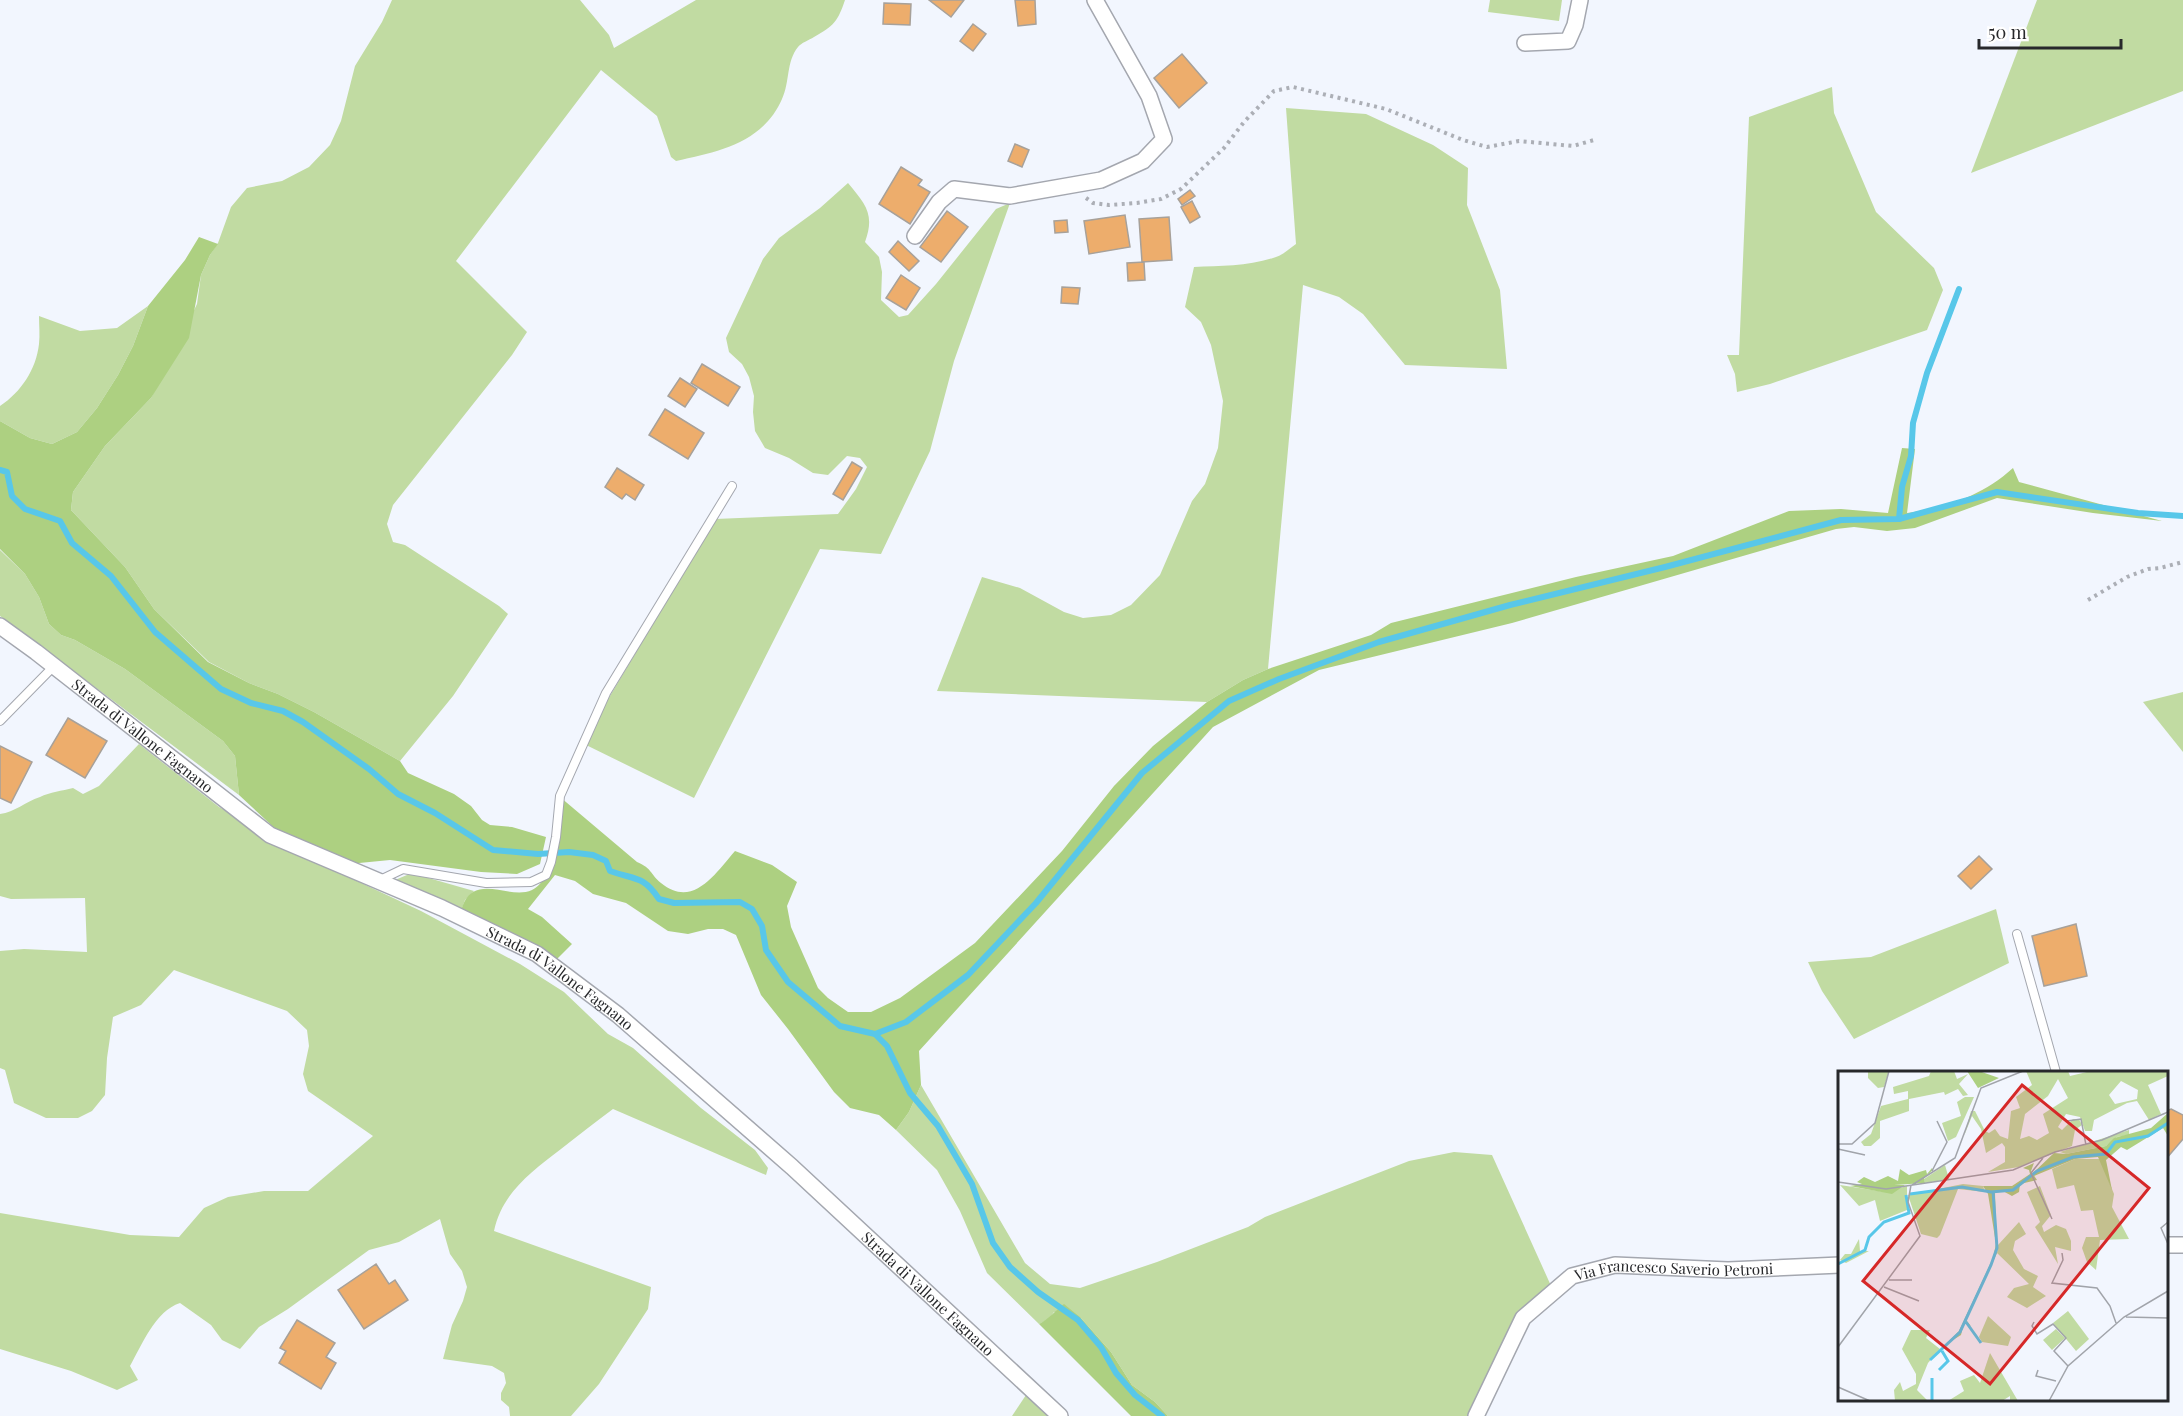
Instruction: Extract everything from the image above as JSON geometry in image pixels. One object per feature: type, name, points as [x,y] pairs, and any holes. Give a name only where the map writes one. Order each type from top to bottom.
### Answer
[{"type":"street","points":[[915,236],[939,202],[954,189],[1010,196],[1101,180],[1143,161],[1164,139],[1149,96],[1095,0]]},
{"type":"street","points":[[1525,43],[1568,41],[1575,25],[1580,0]]},
{"type":"street","name":"Strada di Vallone Fagnano","points":[[0,626],[270,835],[442,908],[537,954],[618,1015],[792,1167],[1060,1416]]},
{"type":"street","name":"Via Francesco Saverio Petroni","points":[[1476,1416],[1523,1318],[1572,1276],[1615,1265],[1728,1270],[1838,1265]]},
{"type":"lane","points":[[379,881],[403,869],[486,883],[531,882],[546,875],[556,837],[560,796],[606,693],[732,486]]},
{"type":"lane","points":[[0,721],[54,666]]},
{"type":"lane","points":[[2017,934],[2056,1071]]},
{"type":"path","points":[[1080,184],[1085,198],[1093,203],[1119,205],[1161,199],[1180,189],[1206,167],[1251,114],[1274,92],[1293,87],[1386,109],[1463,140],[1487,147],[1519,141],[1573,146],[1594,140]]},
{"type":"path","points":[[2088,600],[2127,577],[2148,569],[2183,562]]},
{"type":"green space","points":[[392,0],[580,0],[609,35],[614,48],[696,0],[845,0],[834,22],[826,30],[801,44],[794,53],[782,99],[774,114],[751,136],[708,154],[676,161],[671,157],[657,116],[601,70],[456,261],[527,332],[512,355],[393,505],[387,524],[393,542],[405,545],[508,614],[453,696],[400,761],[314,712],[209,662],[154,609],[125,567],[71,510],[73,492],[105,446],[151,398],[197,304],[201,275],[218,243],[231,207],[247,188],[282,181],[309,167],[330,145],[341,121],[355,66],[382,22]]},
{"type":"green space","points":[[1490,0],[1562,0],[1559,21],[1488,12]]},
{"type":"green space","points":[[2037,0],[2183,0],[2183,91],[1971,173]]},
{"type":"green space","points":[[1832,87],[1834,113],[1876,212],[1934,268],[1943,290],[1927,330],[1770,384],[1737,392],[1735,374],[1727,355],[1739,355],[1749,117]]},
{"type":"green space","points":[[1286,108],[1366,114],[1433,145],[1468,168],[1467,205],[1500,290],[1507,369],[1405,365],[1363,314],[1339,297],[1303,285],[1268,669],[1243,680],[1207,702],[937,691],[982,577],[1020,588],[1064,612],[1083,618],[1111,615],[1131,605],[1160,575],[1192,501],[1205,484],[1218,448],[1223,401],[1211,345],[1201,322],[1185,307],[1194,267],[1235,265],[1266,260],[1281,255],[1296,244]]},
{"type":"green space","points":[[848,183],[864,204],[869,217],[865,242],[879,257],[882,272],[881,300],[899,317],[908,315],[936,284],[996,209],[1010,203],[954,361],[930,451],[881,554],[820,549],[694,798],[582,743],[715,519],[838,514],[856,489],[867,467],[860,458],[847,456],[828,475],[813,473],[789,458],[765,448],[755,431],[754,396],[749,377],[742,364],[729,352],[726,338],[763,259],[779,238],[820,208]]},
{"type":"green space","points":[[199,237],[218,244],[201,275],[189,338],[151,398],[105,446],[73,492],[71,510],[125,567],[154,609],[208,662],[314,712],[400,761],[408,773],[454,794],[471,806],[482,820],[490,825],[512,827],[546,837],[540,864],[517,874],[481,872],[390,860],[349,864],[282,835],[239,795],[235,756],[223,741],[125,669],[75,640],[61,635],[49,624],[39,597],[25,574],[0,549],[0,421],[30,438],[52,444],[77,432],[97,408],[118,375],[133,346],[148,306],[185,260]]},
{"type":"green space","points":[[148,306],[133,346],[118,375],[97,408],[77,432],[52,444],[30,438],[0,421],[0,406],[21,387],[35,363],[39,344],[39,316],[80,331],[117,328]]},
{"type":"green space","points":[[1902,448],[1915,449],[1907,513],[1964,499],[1989,486],[2013,468],[2019,482],[2162,521],[1997,498],[1915,528],[1887,531],[1854,527],[1836,529],[1512,623],[1319,670],[1213,727],[919,1051],[921,1085],[909,1112],[896,1130],[879,1115],[850,1108],[834,1092],[761,995],[736,935],[723,929],[708,929],[688,934],[668,931],[626,903],[593,894],[575,881],[555,875],[528,909],[542,917],[572,944],[555,961],[461,911],[467,898],[473,892],[490,889],[527,892],[536,888],[543,880],[560,797],[637,862],[646,867],[661,883],[673,890],[683,892],[702,885],[735,851],[772,865],[797,882],[787,906],[791,927],[818,988],[848,1012],[871,1012],[900,998],[975,943],[1062,851],[1114,786],[1153,746],[1207,702],[1243,680],[1268,669],[1371,635],[1391,623],[1576,577],[1673,556],[1789,511],[1841,509],[1888,513]]},
{"type":"green space","points":[[0,550],[25,574],[39,597],[49,624],[61,635],[75,640],[125,669],[223,741],[235,756],[239,795],[0,616]]},
{"type":"green space","points":[[2183,692],[2183,752],[2143,702]]},
{"type":"green space","points":[[139,744],[219,807],[310,859],[421,911],[520,964],[564,992],[608,1034],[633,1048],[701,1108],[755,1150],[768,1168],[766,1175],[613,1109],[539,1166],[511,1194],[494,1231],[651,1287],[648,1309],[599,1384],[571,1416],[510,1416],[509,1407],[501,1400],[501,1393],[506,1383],[504,1373],[492,1366],[443,1359],[452,1325],[467,1287],[462,1271],[450,1254],[440,1219],[399,1242],[369,1250],[288,1309],[259,1327],[240,1349],[222,1340],[211,1325],[180,1303],[171,1307],[156,1321],[130,1366],[138,1380],[117,1390],[71,1371],[0,1349],[0,1213],[130,1235],[179,1237],[204,1208],[228,1197],[264,1191],[308,1191],[373,1136],[308,1091],[303,1074],[309,1046],[307,1030],[287,1011],[174,970],[141,1005],[113,1017],[105,1095],[92,1111],[78,1118],[46,1118],[14,1103],[5,1070],[0,1068],[0,951],[24,949],[87,952],[85,898],[11,899],[0,896],[0,814],[48,794],[73,788],[83,794],[99,786]]},
{"type":"green space","points":[[407,875],[418,875],[474,891],[465,900],[461,911],[395,880]]},
{"type":"green space","points":[[1996,909],[2009,963],[1854,1039],[1822,991],[1808,962],[1871,957]]},
{"type":"green space","points":[[921,1085],[1025,1263],[1050,1284],[1080,1288],[1157,1262],[1248,1227],[1265,1217],[1409,1161],[1454,1152],[1492,1155],[1552,1288],[1515,1316],[1469,1416],[1168,1416],[1155,1402],[1132,1385],[1111,1352],[1081,1318],[1054,1312],[1049,1319],[1039,1324],[987,1273],[960,1211],[937,1170],[896,1130],[909,1112]]},
{"type":"green space","points":[[1064,1304],[1081,1318],[1111,1352],[1132,1385],[1155,1402],[1168,1416],[1131,1416],[1039,1324]]},
{"type":"green space","points":[[1028,1392],[1054,1416],[1012,1416]]},
{"type":"building","points":[[929,0],[964,0],[951,17]]},
{"type":"building","points":[[1015,0],[1035,0],[1036,24],[1018,26]]},
{"type":"building","points":[[884,3],[911,4],[910,25],[883,24]]},
{"type":"building","points":[[973,24],[986,34],[973,51],[960,41]]},
{"type":"building","points":[[1182,54],[1207,83],[1179,108],[1154,78]]},
{"type":"building","points":[[1015,144],[1029,150],[1022,167],[1008,161]]},
{"type":"building","points":[[901,167],[922,180],[918,185],[930,192],[910,224],[879,204]]},
{"type":"building","points":[[1190,190],[1195,196],[1182,205],[1178,199]]},
{"type":"building","points":[[1192,201],[1200,217],[1190,223],[1181,207]]},
{"type":"building","points":[[947,211],[968,227],[941,262],[920,247]]},
{"type":"building","points":[[1125,215],[1130,247],[1089,254],[1084,221]]},
{"type":"building","points":[[1169,217],[1172,260],[1142,262],[1139,219]]},
{"type":"building","points":[[1067,220],[1068,232],[1055,233],[1054,221]]},
{"type":"building","points":[[898,241],[919,261],[909,271],[889,252]]},
{"type":"building","points":[[1144,262],[1145,280],[1128,281],[1127,263]]},
{"type":"building","points":[[901,275],[920,288],[906,310],[886,298]]},
{"type":"building","points":[[1062,287],[1080,288],[1078,304],[1061,303]]},
{"type":"building","points":[[702,364],[740,387],[728,406],[691,383]]},
{"type":"building","points":[[680,378],[697,389],[685,407],[668,396]]},
{"type":"building","points":[[665,409],[704,433],[688,459],[649,435]]},
{"type":"building","points":[[852,462],[862,468],[843,500],[833,494]]},
{"type":"building","points":[[617,468],[644,485],[635,500],[626,494],[622,499],[605,487]]},
{"type":"building","points":[[68,718],[107,741],[85,778],[46,755]]},
{"type":"building","points":[[0,746],[32,762],[11,803],[0,798]]},
{"type":"building","points":[[1979,856],[1992,869],[1971,889],[1958,876]]},
{"type":"building","points":[[2076,924],[2087,976],[2044,986],[2032,936]]},
{"type":"building","points":[[2171,1109],[2183,1115],[2183,1139],[2168,1157],[2168,1110]]},
{"type":"building","points":[[376,1264],[389,1284],[395,1280],[408,1300],[364,1329],[338,1290]]},
{"type":"building","points":[[297,1320],[335,1343],[326,1357],[336,1363],[321,1389],[279,1363],[286,1351],[280,1348]]},
{"type":"waterway","points":[[1899,519],[1902,487],[1911,456],[1913,423],[1927,373],[1959,289]]},
{"type":"waterway","points":[[0,470],[7,472],[12,496],[25,509],[60,521],[72,543],[111,576],[155,632],[221,689],[251,703],[283,711],[303,722],[369,769],[398,794],[435,813],[493,850],[593,855],[606,861],[610,871],[643,882],[659,899],[674,903],[740,902],[752,909],[762,926],[766,950],[788,982],[840,1026],[875,1034],[887,1046],[910,1093],[938,1126],[972,1184],[993,1243],[1010,1267],[1038,1292],[1078,1320],[1101,1347],[1116,1373],[1135,1395],[1162,1416]]},
{"type":"waterway","points":[[875,1034],[906,1022],[968,975],[1036,903],[1142,773],[1229,701],[1279,679],[1379,642],[1510,605],[1841,520],[1899,519],[1997,492],[2138,513],[2183,516]]}]
